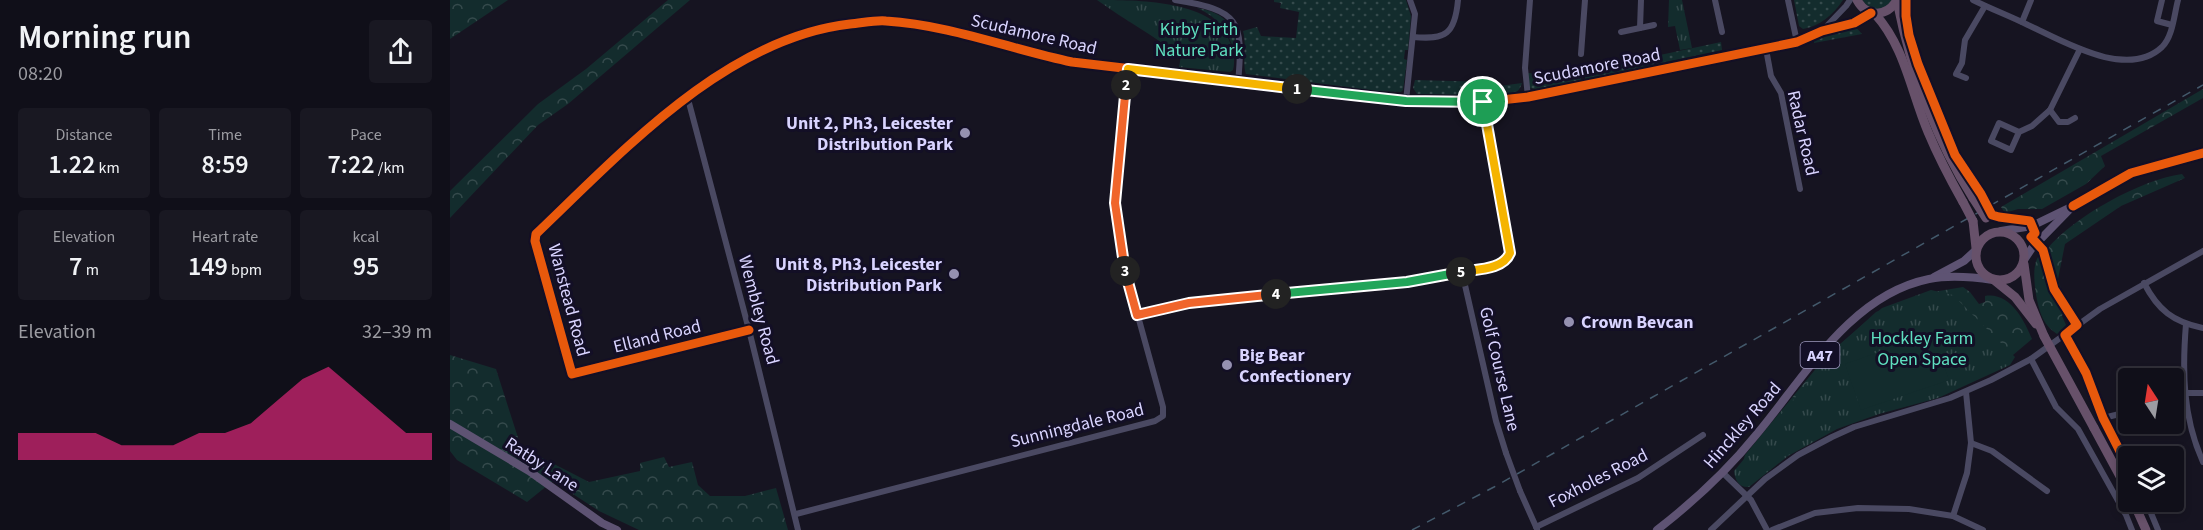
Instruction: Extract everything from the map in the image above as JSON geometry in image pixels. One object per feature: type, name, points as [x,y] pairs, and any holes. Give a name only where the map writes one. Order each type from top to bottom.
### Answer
[{"type":"highway","points":[[1857,0],[1862,7],[1873,13],[1888,28],[1896,42],[1928,132],[1973,221],[1976,230],[1976,263],[1980,271],[2015,297],[2041,332],[2118,472]]},
{"type":"highway","points":[[1873,13],[1888,11],[1897,1]]},
{"type":"highway","points":[[1897,1],[1906,45],[1934,124],[1959,177],[1986,218],[2000,231],[2019,240],[2022,246],[2027,291],[2041,332]]},
{"type":"highway","points":[[1976,249],[1988,234],[2000,231]]},
{"type":"highway","points":[[1994,280],[2006,280],[2015,275],[2024,260]]},
{"type":"highway","points":[[2138,512],[2146,530]]},
{"type":"main road","points":[[2000,231],[2032,226],[2132,173],[2203,153]]},
{"type":"main road","points":[[2024,260],[2032,248],[2073,206]]},
{"type":"main road","name":"Hinckley Road","points":[[1933,278],[1965,261],[1976,249]]},
{"type":"main road","name":"Hinckley Road","points":[[1657,530],[1691,503],[1756,436],[1815,361],[1856,318],[1889,294],[1919,281],[1933,278],[1969,277],[1994,280]]},
{"type":"main road","name":"Ratby Lane","points":[[450,424],[529,471],[602,523],[617,530]]},
{"type":"street","points":[[1179,0],[1216,9],[1231,19],[1237,28],[1240,41],[1238,83]]},
{"type":"street","points":[[1406,101],[1414,14],[1410,0]]},
{"type":"street","points":[[1413,37],[1431,38],[1446,33],[1455,24],[1458,0]]},
{"type":"street","points":[[1528,97],[1525,68],[1530,0]]},
{"type":"street","points":[[1581,54],[1585,0]]},
{"type":"street","points":[[1640,28],[1641,0]]},
{"type":"street","points":[[1715,0],[1722,32]]},
{"type":"street","points":[[1788,0],[1797,42]]},
{"type":"street","name":"Scudamore Road","points":[[1822,31],[1850,0]]},
{"type":"street","points":[[1973,0],[2080,50],[2123,60],[2142,57],[2163,46],[2169,38],[2178,0]]},
{"type":"street","points":[[2022,22],[2031,0]]},
{"type":"street","points":[[2162,0],[2157,21],[2172,25]]},
{"type":"street","points":[[1966,78],[1956,74],[1962,63],[1965,40],[1985,6]]},
{"type":"street","name":"Scudamore Road","points":[[536,234],[643,134],[739,62],[787,38],[832,26],[883,21],[930,26],[1025,52],[1072,62],[1406,101],[1483,102],[1528,97],[1797,42],[1822,31],[1854,23],[1873,13]]},
{"type":"street","points":[[1621,32],[1654,25]]},
{"type":"street","name":"Radar Road","points":[[1766,49],[1771,76],[1781,93],[1800,189]]},
{"type":"street","points":[[2019,132],[1999,123],[1991,141],[2012,150],[2019,132],[2032,126],[2050,110],[2080,50]]},
{"type":"street","name":"Sunningdale Road","points":[[796,514],[1160,419],[1164,407],[1122,258],[1115,203],[1128,69]]},
{"type":"street","name":"Wembley Road","points":[[688,99],[796,514],[798,530]]},
{"type":"street","points":[[1137,315],[1189,303],[1407,282],[1498,265],[1507,259],[1510,253],[1483,102]]},
{"type":"street","points":[[2050,110],[2059,122],[2068,122],[2074,118]]},
{"type":"street","name":"Wanstead Road","points":[[536,234],[535,241],[572,374]]},
{"type":"street","points":[[1711,530],[1780,466],[1832,437],[1871,421],[1930,405],[1966,392],[2031,359],[2100,309],[2203,251]]},
{"type":"street","name":"Golf Course Lane","points":[[1462,272],[1496,421],[1520,491],[1537,528]]},
{"type":"street","points":[[2144,283],[2153,301],[2161,309],[2186,324],[2203,328]]},
{"type":"street","points":[[2182,368],[2186,324]]},
{"type":"street","name":"Elland Road","points":[[572,374],[749,330]]},
{"type":"street","points":[[2065,335],[2092,386],[2103,418],[2118,447]]},
{"type":"street","points":[[2031,359],[2056,407],[2078,429],[2132,530]]},
{"type":"street","points":[[1953,516],[1967,473],[1971,443],[1966,392]]},
{"type":"street","points":[[2203,393],[2184,393],[2191,428],[2203,462]]},
{"type":"street","points":[[2103,418],[2118,414]]},
{"type":"street","name":"Foxholes Road","points":[[1537,528],[1638,478],[1703,435]]},
{"type":"street","points":[[1971,443],[1992,451],[2047,491]]},
{"type":"street","points":[[1722,472],[1754,505],[1770,530],[1815,513],[1858,508],[1908,509],[1953,516],[1983,530]]},
{"type":"street","points":[[2151,512],[2158,530]]},
{"type":"green space","points":[[450,0],[508,0],[450,39]]},
{"type":"green space","points":[[668,0],[690,0],[568,104],[538,125],[450,218],[450,191],[538,104],[586,69]]},
{"type":"green space","name":"Kirby Firth Nature Park","points":[[1097,0],[1151,2],[1189,9],[1205,16],[1219,25],[1228,38],[1233,54],[1233,70],[1230,72],[1179,67],[1181,56]]},
{"type":"green space","points":[[1274,0],[1406,0],[1411,16],[1408,50],[1405,50],[1404,59],[1407,60],[1403,90],[1401,92],[1379,91],[1246,74],[1243,31],[1257,27],[1261,36],[1296,38],[1299,12],[1280,8],[1281,3],[1274,2]]},
{"type":"green space","points":[[1669,0],[1682,0],[1692,48],[1680,50],[1675,26],[1668,27]]},
{"type":"green space","points":[[1794,0],[1843,0],[1826,19],[1803,29],[1799,26]]},
{"type":"green space","points":[[1862,0],[1893,0],[1886,7],[1878,9],[1869,7]]},
{"type":"green space","points":[[1197,8],[1215,13],[1228,23],[1235,37],[1236,56],[1230,40],[1218,22]]},
{"type":"green space","points":[[1853,24],[1862,34],[1814,43],[1814,41]]},
{"type":"green space","points":[[1721,42],[1722,50],[1585,79],[1585,71]]},
{"type":"green space","points":[[1581,71],[1581,80],[1535,89],[1530,88],[1528,84],[1528,73],[1539,74],[1539,79]]},
{"type":"green space","points":[[1415,80],[1488,82],[1486,95],[1417,94],[1413,88]]},
{"type":"green space","points":[[1522,83],[1514,93],[1490,96],[1492,87]]},
{"type":"green space","points":[[2203,89],[2203,98],[2101,156],[2105,166],[2086,184],[2042,209],[2018,209],[2005,213],[2001,207]]},
{"type":"green space","points":[[2182,174],[2185,178],[2121,206],[2065,244],[2058,279],[2066,305],[2062,316],[2066,325],[2057,334],[2053,331],[2043,319],[2037,300],[2034,273],[2035,263],[2039,256],[2074,224],[2109,201],[2147,184]]},
{"type":"green space","name":"Hockley Farm Open Space","points":[[1963,287],[1979,304],[1985,302],[1985,296],[2002,298],[2009,303],[2020,316],[2032,339],[2013,355],[1742,466],[1745,455],[1823,360],[1876,312],[1939,291]]},
{"type":"green space","name":"Hockley Farm Open Space","points":[[1931,290],[1953,295],[2015,357],[2010,365],[1938,398],[1879,414],[1837,429],[1788,456],[1749,487],[1740,485],[1734,471],[1840,344],[1882,308]]},
{"type":"green space","points":[[1933,333],[1949,380],[1861,410],[1845,364]]},
{"type":"green space","points":[[450,355],[496,369],[521,447],[589,482],[640,471],[640,463],[664,457],[669,467],[692,462],[698,485],[710,496],[745,496],[776,488],[788,530],[639,530],[599,511],[553,481],[527,502],[457,460],[450,451]]},
{"type":"railway","points":[[1412,530],[1494,487],[2203,85]]},
{"type":"cycle path","points":[[1906,0],[1909,35],[1918,64],[1955,155],[1992,215],[2030,221],[2035,233],[2031,237],[2043,250],[2054,289],[2077,325],[2065,335],[2086,373],[2103,418],[2118,447]]},
{"type":"cycle path","points":[[749,330],[572,374],[535,241],[536,234],[640,135],[679,104],[719,75],[761,51],[804,34],[873,21],[910,23],[957,32],[1072,62],[1406,101],[1483,102],[1528,97],[1797,42],[1822,31],[1854,23],[1871,13]]},
{"type":"cycle path","points":[[2073,206],[2131,173],[2203,153]]},
{"type":"place","name":"Unit 2, Ph3, Leicester Distribution Park","points":[[965,133]]},
{"type":"place","name":"Unit 8, Ph3, Leicester Distribution Park","points":[[954,274]]},
{"type":"place","name":"Crown Bevcan","points":[[1569,322]]},
{"type":"place","name":"Big Bear Confectionery","points":[[1227,365]]},
{"type":"route","points":[[1128,69],[1406,101],[1483,102],[1510,247],[1510,253],[1503,262],[1498,265],[1407,282],[1189,303],[1137,315],[1122,258],[1115,203],[1128,69]]}]
